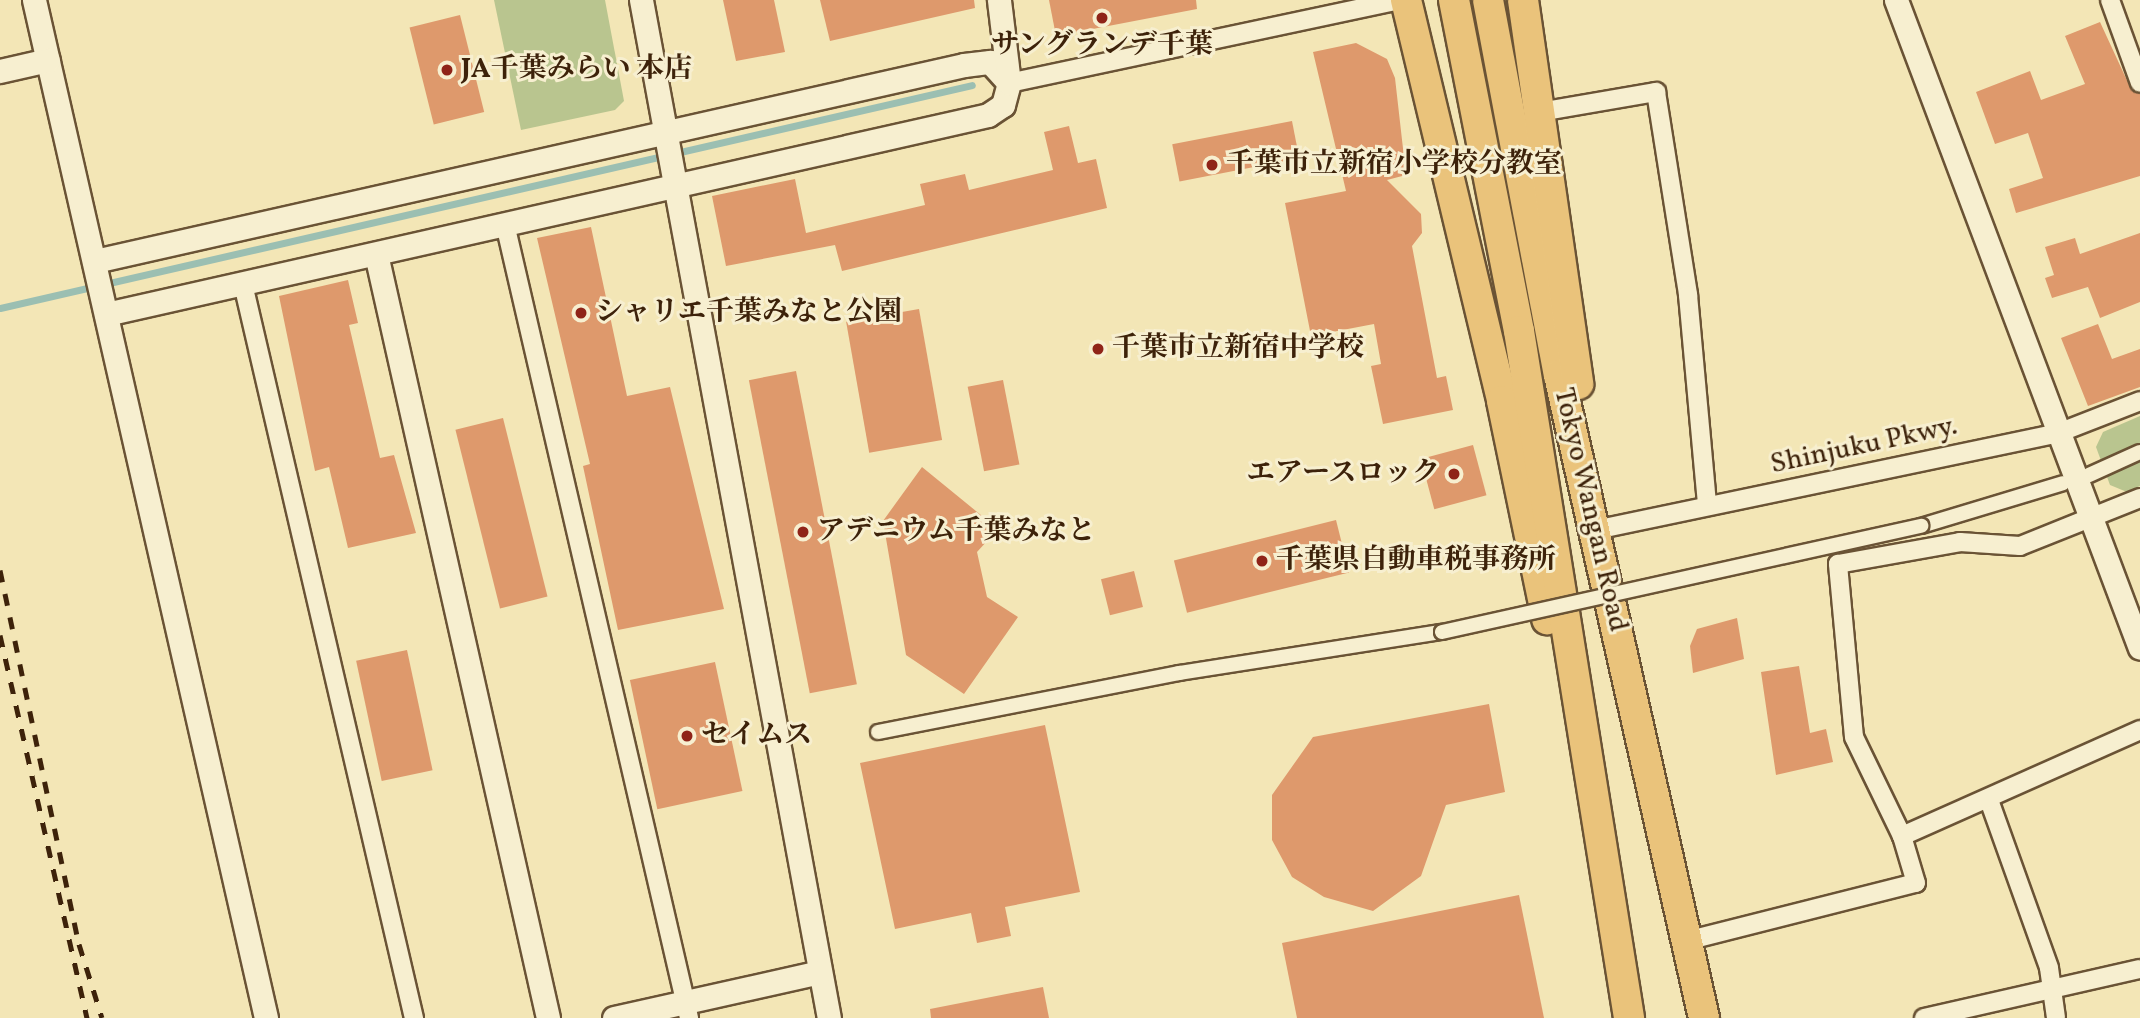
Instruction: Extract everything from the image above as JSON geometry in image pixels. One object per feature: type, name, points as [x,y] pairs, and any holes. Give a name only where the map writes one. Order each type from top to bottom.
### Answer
[{"type":"highway","points":[[1406,0],[1502,401],[1555,662],[1581,744]]},
{"type":"highway","name":"Tokyo Wangan Road","points":[[1454,0],[1519,331],[1581,744],[1629,1018]]},
{"type":"highway","name":"Tokyo Wangan Road","points":[[1488,0],[1559,375],[1577,439],[1704,1018]]},
{"type":"highway","points":[[1523,0],[1578,375],[1577,439]]},
{"type":"street","points":[[34,0],[266,1018]]},
{"type":"street","points":[[641,0],[829,1018]]},
{"type":"street","points":[[104,306],[243,284],[988,115],[1003,105],[1009,83],[999,0]]},
{"type":"street","points":[[1009,83],[1398,0]]},
{"type":"street","points":[[1896,0],[2140,648]]},
{"type":"street","points":[[2109,0],[2140,83]]},
{"type":"street","points":[[0,71],[48,60]]},
{"type":"street","points":[[97,267],[964,65],[990,62],[1009,83]]},
{"type":"street","points":[[1539,112],[1656,92],[1688,295],[1707,505]]},
{"type":"street","points":[[505,224],[687,1010]]},
{"type":"street","points":[[376,254],[548,1018]]},
{"type":"street","points":[[243,284],[414,1018]]},
{"type":"street","name":"Shinjuku Pkwy.","points":[[1595,530],[2058,433],[2140,401]]},
{"type":"street","points":[[2089,475],[2140,452]]},
{"type":"street","points":[[878,732],[1179,673],[1442,632],[1921,526],[2063,483]]},
{"type":"street","points":[[1686,940],[1916,883],[1902,836],[1854,737],[1838,565],[1960,542],[2020,546],[2140,498]]},
{"type":"street","points":[[1902,836],[1989,800],[2140,730]]},
{"type":"street","points":[[1989,800],[2052,989],[2056,1018]]},
{"type":"street","points":[[1924,1018],[2140,970]]},
{"type":"street","points":[[614,1018],[687,1010],[820,972]]},
{"type":"green space","points":[[494,0],[605,0],[624,101],[615,110],[521,130]]},
{"type":"green space","points":[[2140,416],[2140,486],[2127,492],[2110,485],[2096,447],[2103,432]]},
{"type":"building","points":[[723,0],[774,0],[785,52],[736,61]]},
{"type":"building","points":[[820,0],[974,0],[975,8],[830,41]]},
{"type":"building","name":"サングランデ千葉","points":[[1049,0],[1196,0],[1197,9],[1056,36]]},
{"type":"building","name":"JA千葉みらい 本店","points":[[460,15],[484,112],[434,125],[410,28]]},
{"type":"building","points":[[2100,22],[2130,87],[2140,94],[2140,176],[2016,213],[2009,189],[2043,178],[2028,133],[1995,144],[1976,92],[2030,71],[2041,100],[2085,84],[2065,36]]},
{"type":"building","points":[[1356,43],[1387,59],[1395,78],[1406,175],[1387,180],[1421,214],[1422,233],[1412,246],[1437,378],[1446,376],[1453,410],[1383,424],[1371,366],[1381,364],[1374,324],[1311,336],[1285,203],[1346,191],[1313,52]]},
{"type":"building","points":[[1292,121],[1299,158],[1179,182],[1172,144]]},
{"type":"building","points":[[1069,126],[1078,163],[1096,159],[1107,208],[842,271],[835,245],[726,266],[712,196],[795,179],[806,233],[925,205],[920,184],[965,174],[969,190],[1053,170],[1044,132]]},
{"type":"building","points":[[591,227],[627,396],[670,387],[724,609],[618,630],[583,466],[590,464],[537,238]]},
{"type":"building","points":[[2140,233],[2140,302],[2100,318],[2088,287],[2052,298],[2045,278],[2054,275],[2045,247],[2075,238],[2080,254]]},
{"type":"building","points":[[348,280],[358,323],[349,325],[380,458],[394,455],[416,533],[348,548],[329,467],[315,471],[279,296]]},
{"type":"building","points":[[919,309],[942,440],[869,453],[846,322]]},
{"type":"building","points":[[2098,324],[2112,359],[2140,349],[2140,387],[2088,406],[2061,338]]},
{"type":"building","name":"アデニウム千葉みなと","points":[[796,371],[857,684],[810,693],[749,380]]},
{"type":"building","points":[[1003,380],[1019,464],[984,471],[968,387]]},
{"type":"building","points":[[503,418],[548,597],[500,608],[455,430]]},
{"type":"building","points":[[1473,445],[1486,495],[1434,509],[1421,459]]},
{"type":"building","points":[[922,467],[998,529],[977,552],[987,597],[1018,617],[964,694],[906,655],[883,521]]},
{"type":"building","points":[[1336,520],[1349,572],[1187,613],[1174,560]]},
{"type":"building","points":[[1134,571],[1143,607],[1110,615],[1101,579]]},
{"type":"building","points":[[1737,618],[1744,659],[1693,673],[1690,646],[1697,629]]},
{"type":"building","points":[[407,650],[433,770],[382,781],[356,661]]},
{"type":"building","name":"セイムス","points":[[715,662],[742,791],[657,809],[630,680]]},
{"type":"building","points":[[1799,666],[1810,733],[1826,729],[1833,762],[1776,775],[1761,672]]},
{"type":"building","points":[[1489,704],[1505,792],[1446,805],[1421,876],[1373,911],[1324,897],[1292,877],[1272,840],[1272,795],[1313,737]]},
{"type":"building","points":[[1045,725],[1080,892],[1005,907],[1011,936],[977,943],[971,913],[895,929],[860,763]]},
{"type":"building","points":[[1519,895],[1544,1018],[1297,1018],[1282,943]]},
{"type":"building","points":[[1043,987],[1049,1018],[931,1018],[930,1009]]},
{"type":"waterway","points":[[0,308],[972,85]]},
{"type":"railway","points":[[0,570],[79,944],[102,1018]]},
{"type":"railway","points":[[0,635],[87,1018]]},
{"type":"place","name":"サングランデ千葉","points":[[1102,18]]},
{"type":"place","name":"JA千葉みらい 本店","points":[[447,70]]},
{"type":"place","name":"千葉市立新宿小学校分教室","points":[[1212,165]]},
{"type":"place","name":"シャリエ千葉みなと公園","points":[[581,313]]},
{"type":"place","name":"千葉市立新宿中学校","points":[[1098,349]]},
{"type":"place","name":"エアースロック","points":[[1454,474]]},
{"type":"place","name":"アデニウム千葉みなと","points":[[803,532]]},
{"type":"place","name":"千葉県自動車税事務所","points":[[1262,561]]},
{"type":"place","name":"セイムス","points":[[687,736]]}]
